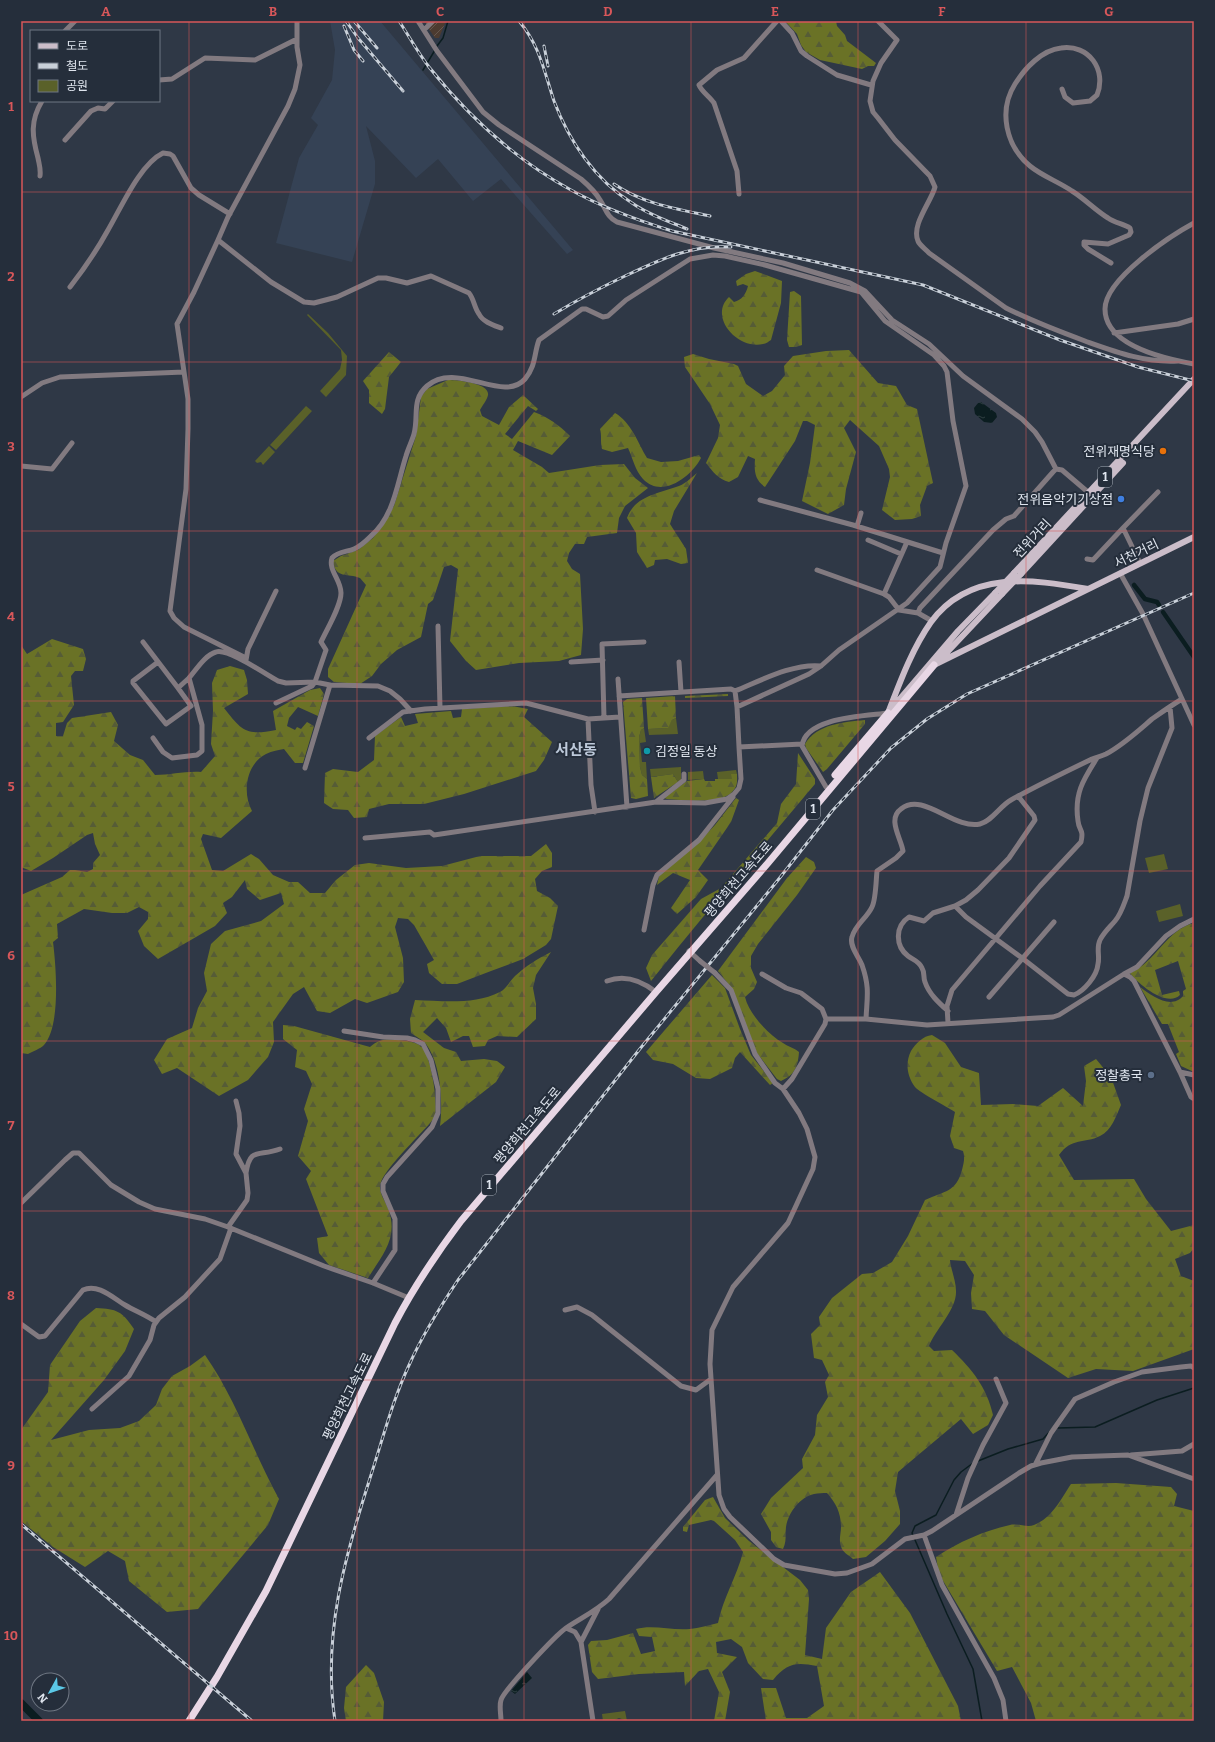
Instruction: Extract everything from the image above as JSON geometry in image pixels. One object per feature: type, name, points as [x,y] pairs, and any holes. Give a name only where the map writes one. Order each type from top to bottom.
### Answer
[{"type":"highway","name":"평양희천고속도로","points":[[186,1721],[264,1589],[407,1297],[434,1257],[461,1221],[655,991],[768,863],[934,665]]},
{"type":"highway","name":"평양희천고속도로","points":[[690,951],[888,713]]},
{"type":"highway","name":"평양희천고속도로","points":[[189,1721],[217,1677],[266,1591],[407,1297]]},
{"type":"main road","name":"전위거리","points":[[888,713],[958,631],[1089,493],[1194,379]]},
{"type":"main road","name":"전위거리","points":[[934,665],[1021,574],[1194,385]]},
{"type":"main road","name":"서천거리","points":[[934,665],[1194,537]]},
{"type":"main road","points":[[888,713],[908,664],[932,621],[951,602],[970,590],[983,585],[1022,581],[1088,589]]},
{"type":"street","points":[[66,30],[75,21]]},
{"type":"street","points":[[297,21],[297,39],[300,65],[295,89],[265,151],[230,214],[194,292],[177,324],[188,399],[186,489],[170,611],[174,618],[184,627],[246,660],[278,681],[286,683],[315,682],[330,685],[378,686],[390,691],[411,711]]},
{"type":"street","points":[[418,21],[437,51],[483,112],[499,125],[581,179],[601,200],[611,219],[617,222],[714,248],[783,263],[850,283],[865,291],[892,320],[929,344],[963,376],[1022,419],[1035,432],[1042,442],[1056,469],[1062,470],[1089,493]]},
{"type":"street","points":[[424,30],[433,21]]},
{"type":"street","points":[[739,194],[737,171],[714,103],[699,85],[717,70],[744,58],[777,21]]},
{"type":"street","points":[[781,21],[792,33],[801,50],[807,56],[837,74],[871,85]]},
{"type":"street","points":[[878,21],[896,40],[881,63],[871,85],[870,101],[873,112],[895,140],[930,176],[933,182],[934,191],[924,208],[917,231],[918,241],[929,253],[1006,308],[1026,318],[1079,339],[1139,358],[1152,361],[1178,361]]},
{"type":"street","points":[[160,80],[172,79],[205,58],[255,60],[297,39]]},
{"type":"street","points":[[1062,89],[1065,97],[1073,104],[1090,101],[1097,95],[1100,88],[1099,74],[1096,64],[1086,52],[1072,48],[1054,49],[1045,53],[1031,64],[1018,79],[1011,92],[1006,108],[1007,127],[1015,147],[1031,167],[1074,192],[1102,215],[1130,228],[1131,232],[1129,235],[1108,244],[1084,242],[1088,249],[1111,263]]},
{"type":"street","points":[[40,176],[41,170],[34,142],[33,124],[34,115],[41,102]]},
{"type":"street","points":[[65,140],[91,111],[98,108],[105,109],[112,102]]},
{"type":"street","points":[[70,287],[109,230],[113,220],[135,182],[149,164],[163,153],[173,156],[188,182],[199,195],[230,214]]},
{"type":"street","points":[[1194,223],[1175,233],[1146,254],[1116,285],[1108,297],[1105,309],[1109,324],[1114,333],[1140,348],[1158,356],[1194,364]]},
{"type":"street","points":[[218,240],[271,282],[304,302],[314,303],[337,297],[378,278],[386,278],[407,283],[431,276],[469,293],[478,313],[483,319],[501,328]]},
{"type":"street","points":[[276,704],[308,689],[315,682],[326,650],[321,642],[341,595],[338,581],[332,567],[332,558],[337,553],[349,551],[360,546],[372,536],[391,507],[414,433],[416,400],[423,390],[436,380],[449,377],[476,380],[497,387],[516,385],[525,379],[528,374],[535,359],[539,340],[571,316],[586,308],[603,317],[608,316],[626,300],[690,259],[713,255],[725,256],[861,292],[885,321],[934,355],[947,372],[953,421],[966,486],[943,553],[940,567],[898,610],[839,650],[821,666],[809,674],[737,707]]},
{"type":"street","points":[[1114,333],[1178,324],[1194,319]]},
{"type":"street","points":[[947,372],[953,366]]},
{"type":"street","points":[[21,397],[42,383],[60,377],[184,372]]},
{"type":"street","points":[[21,466],[52,469],[72,443]]},
{"type":"street","points":[[918,613],[920,608],[934,592],[993,530],[1006,519],[1014,516],[1056,469]]},
{"type":"street","points":[[1087,559],[1093,560],[1158,492]]},
{"type":"street","points":[[760,500],[857,526],[943,553]]},
{"type":"street","points":[[857,526],[861,513]]},
{"type":"street","points":[[1123,528],[1140,563]]},
{"type":"street","points":[[868,540],[902,554]]},
{"type":"street","points":[[884,594],[907,542]]},
{"type":"street","points":[[817,570],[889,596],[898,610],[918,613],[932,621]]},
{"type":"street","points":[[1120,573],[1144,614],[1194,725]]},
{"type":"street","points":[[246,660],[248,649],[276,591]]},
{"type":"street","points":[[438,626],[440,708]]},
{"type":"street","points":[[143,642],[178,688],[191,706],[166,724],[133,683],[133,681],[158,662]]},
{"type":"street","points":[[604,718],[602,644],[644,642]]},
{"type":"street","points":[[178,688],[190,678],[206,658],[216,651],[227,653],[246,660]]},
{"type":"street","points":[[571,662],[603,660]]},
{"type":"street","points":[[679,662],[681,692]]},
{"type":"street","points":[[619,696],[731,689],[734,691],[792,669],[809,665],[821,666]]},
{"type":"street","points":[[152,738],[162,752],[168,757],[172,758],[198,754],[202,751],[202,725],[190,678]]},
{"type":"street","points":[[618,679],[627,807]]},
{"type":"street","points":[[305,768],[330,685]]},
{"type":"street","points":[[644,930],[653,885],[657,875],[699,840],[713,824],[739,788],[741,779],[737,707],[734,691]]},
{"type":"street","points":[[866,1020],[869,991],[861,964],[852,945],[851,938],[874,905],[877,871],[896,858],[903,851],[894,822],[895,816],[901,808],[910,805],[932,807],[958,822],[970,826],[982,823],[1008,802],[1018,796],[1040,784],[1106,754],[1182,699]]},
{"type":"street","points":[[369,738],[403,712],[440,708],[526,703],[588,719],[620,717]]},
{"type":"street","points":[[956,906],[966,917],[1068,994],[1074,996],[1087,985],[1098,964],[1098,946],[1100,940],[1105,932],[1116,921],[1127,896],[1140,821],[1148,788],[1172,728],[1170,707]]},
{"type":"street","points":[[802,744],[806,736],[820,725],[848,718],[888,713]]},
{"type":"street","points":[[588,719],[591,785],[595,812]]},
{"type":"street","points":[[739,747],[802,744]]},
{"type":"street","points":[[802,744],[826,787]]},
{"type":"street","points":[[948,1023],[947,1006],[952,990],[1040,886],[1081,842],[1083,833],[1078,823],[1078,795],[1081,784],[1097,757]]},
{"type":"street","points":[[656,802],[684,780],[684,774]]},
{"type":"street","points":[[365,838],[430,832],[434,835],[656,802],[705,803],[727,799],[734,794]]},
{"type":"street","points":[[948,1011],[933,997],[927,988],[922,967],[918,961],[907,956],[899,944],[898,935],[900,926],[909,917],[924,921],[933,913],[956,906],[972,895],[1008,858],[1035,820],[1034,816],[1018,796]]},
{"type":"street","points":[[826,1019],[866,1020],[927,1025],[1053,1017],[1059,1015],[1137,967],[1166,936],[1180,926],[1194,919]]},
{"type":"street","points":[[989,998],[1054,922]]},
{"type":"street","points":[[690,951],[715,973],[731,990],[755,1054],[775,1083],[783,1090],[799,1113],[807,1129],[815,1157],[813,1169],[788,1223],[733,1287],[712,1330],[710,1344],[711,1379],[717,1475],[719,1495],[724,1509],[730,1517],[774,1559],[784,1565],[835,1574],[847,1573],[872,1564],[905,1539],[913,1536],[924,1535],[1019,1473],[1035,1465],[1072,1457],[1182,1451],[1194,1444]]},
{"type":"street","points":[[762,974],[786,988],[801,993],[822,1009],[826,1019],[825,1024],[792,1079],[783,1090]]},
{"type":"street","points":[[1124,974],[1134,981],[1191,1097],[1194,1099]]},
{"type":"street","points":[[607,981],[620,978],[627,979],[640,982],[655,991]]},
{"type":"street","points":[[344,1031],[383,1037],[407,1038],[423,1044],[431,1060],[438,1089],[438,1113],[432,1127],[387,1177],[383,1184],[383,1191],[394,1220],[396,1245],[392,1257],[373,1283]]},
{"type":"street","points":[[1180,1072],[1194,1075]]},
{"type":"street","points":[[236,1101],[240,1126],[236,1154],[246,1173]]},
{"type":"street","points":[[92,1409],[128,1376],[150,1340],[156,1322],[185,1297],[220,1259],[229,1228],[247,1200],[248,1193],[246,1173],[250,1157],[280,1149]]},
{"type":"street","points":[[21,1204],[65,1160],[77,1152],[84,1156],[100,1176],[111,1185],[139,1202],[155,1209],[205,1219],[407,1297]]},
{"type":"street","points":[[21,1324],[39,1337],[45,1336],[83,1290],[88,1287],[106,1292],[125,1305],[156,1322]]},
{"type":"street","points":[[565,1310],[577,1308],[592,1315],[681,1386],[696,1390],[711,1379]]},
{"type":"street","points":[[1035,1465],[1051,1433],[1075,1399],[1142,1372],[1181,1367],[1194,1368]]},
{"type":"street","points":[[956,1515],[968,1478],[983,1445],[1006,1403],[996,1379]]},
{"type":"street","points":[[1128,1455],[1194,1479]]},
{"type":"street","points":[[581,1642],[599,1608],[717,1475]]},
{"type":"street","points":[[924,1535],[942,1585],[994,1678],[1003,1700],[1006,1721]]},
{"type":"street","points":[[501,1721],[500,1707],[502,1697],[552,1639],[566,1628],[599,1608]]},
{"type":"street","points":[[566,1628],[575,1632],[581,1642],[593,1721]]},
{"type":"shaded area","points":[[330,21],[380,21],[573,250],[567,254],[501,179],[473,201],[438,159],[416,178],[366,126],[375,161],[375,184],[352,262],[276,243],[299,158],[318,125],[311,118],[332,80],[335,50]]},
{"type":"shaded area","points":[[426,21],[446,21],[439,38],[435,38],[426,25]]},
{"type":"green space","points":[[785,21],[836,21],[837,26],[845,35],[847,41],[876,63],[874,66],[868,66],[862,69],[820,60],[806,52],[801,45],[797,34]]},
{"type":"green space","points":[[755,271],[782,281],[781,303],[771,340],[764,344],[754,345],[744,342],[736,337],[724,322],[722,314],[723,305],[729,297],[734,302],[741,298],[746,292],[748,286],[743,284],[737,286],[736,281],[746,274]]},
{"type":"green space","points":[[794,291],[801,296],[802,345],[789,347],[787,340],[790,292]]},
{"type":"green space","points":[[308,314],[328,333],[347,356],[346,375],[326,397],[320,391],[340,369],[342,360],[341,350],[307,315]]},
{"type":"green space","points":[[849,350],[878,383],[896,386],[907,405],[917,409],[933,483],[927,486],[920,505],[921,516],[912,519],[895,520],[882,510],[890,477],[889,469],[879,446],[850,420],[844,428],[856,452],[846,489],[844,505],[828,514],[802,501],[810,463],[815,425],[807,421],[803,421],[795,441],[765,487],[757,478],[755,459],[748,456],[738,477],[729,482],[713,472],[706,463],[718,438],[720,425],[710,404],[685,367],[684,357],[693,354],[734,364],[738,366],[746,384],[763,396],[772,391],[785,375],[784,366],[793,356],[826,351]]},
{"type":"green space","points":[[389,352],[401,362],[389,377],[385,409],[382,414],[369,403],[369,390],[363,381]]},
{"type":"green space","points":[[448,380],[472,383],[484,388],[488,395],[480,410],[482,416],[499,425],[509,407],[523,395],[538,409],[536,411],[528,406],[505,434],[512,439],[534,412],[549,419],[566,432],[570,436],[552,455],[518,441],[513,450],[542,467],[549,473],[600,465],[624,464],[635,478],[648,488],[625,506],[619,518],[617,533],[587,537],[584,544],[575,544],[569,553],[567,561],[572,569],[580,574],[583,629],[581,655],[559,661],[519,663],[476,670],[466,661],[450,641],[458,569],[451,565],[444,567],[433,600],[428,604],[421,637],[397,650],[381,664],[372,676],[360,684],[334,682],[328,677],[328,669],[366,585],[360,578],[336,571],[333,561],[341,556],[358,550],[373,538],[382,526],[394,506],[416,436],[421,397],[427,389]]},
{"type":"green space","points":[[306,406],[312,411],[276,450],[270,445]]},
{"type":"green space","points":[[615,413],[630,427],[647,458],[661,462],[678,461],[699,455],[701,458],[690,472],[675,483],[659,487],[651,485],[643,479],[638,472],[628,448],[612,452],[602,449],[600,429]]},
{"type":"green space","points":[[269,446],[275,452],[263,465],[261,462],[257,463],[255,461]]},
{"type":"green space","points":[[697,473],[674,511],[670,524],[686,549],[688,563],[681,564],[667,559],[655,560],[654,565],[647,568],[637,552],[636,533],[627,518],[635,505],[641,500],[682,485]]},
{"type":"green space","points":[[52,639],[83,649],[86,659],[83,671],[75,671],[71,676],[74,705],[63,722],[56,723],[56,736],[63,736],[67,723],[72,718],[111,712],[118,725],[114,741],[130,755],[143,760],[155,775],[201,772],[215,756],[211,744],[213,711],[212,683],[217,670],[230,666],[244,670],[247,680],[248,694],[224,708],[240,727],[251,732],[276,730],[273,711],[310,690],[320,688],[324,694],[318,716],[298,707],[289,718],[287,726],[295,730],[297,727],[301,729],[307,722],[314,726],[303,763],[295,763],[284,749],[266,754],[254,765],[248,780],[247,796],[252,811],[221,838],[203,834],[201,839],[212,870],[223,871],[251,854],[259,859],[273,875],[289,882],[298,882],[310,893],[325,893],[336,880],[355,865],[369,863],[406,868],[442,866],[480,856],[531,856],[546,844],[552,853],[552,867],[542,871],[535,879],[537,891],[550,898],[558,906],[551,939],[546,945],[523,959],[457,984],[442,984],[429,973],[427,964],[434,960],[414,925],[408,919],[398,918],[395,927],[403,958],[404,982],[398,992],[367,1003],[355,999],[330,1013],[317,1011],[304,987],[293,994],[273,1022],[274,1042],[268,1057],[248,1080],[219,1096],[177,1068],[162,1074],[154,1060],[167,1039],[192,1028],[198,1008],[207,991],[204,973],[211,944],[225,931],[261,921],[284,904],[281,893],[260,900],[247,889],[245,880],[232,897],[223,903],[227,913],[215,926],[158,959],[144,946],[138,931],[148,919],[148,912],[139,907],[127,913],[112,913],[84,909],[57,924],[58,938],[53,942],[56,980],[55,1010],[49,1036],[41,1048],[28,1054],[21,1053],[21,895],[62,877],[70,870],[87,872],[93,869],[93,863],[100,855],[95,844],[93,833],[87,835],[31,871],[21,867],[21,645],[27,654]]},
{"type":"green space","points":[[728,694],[728,696],[685,698],[685,696]]},
{"type":"green space","points":[[675,696],[676,718],[672,720],[668,728],[648,729],[646,698]]},
{"type":"green space","points":[[642,698],[644,728],[641,730],[639,737],[640,767],[642,775],[647,779],[648,796],[636,799],[631,798],[623,702],[627,699]]},
{"type":"green space","points":[[512,706],[528,709],[524,717],[552,742],[544,760],[536,771],[464,794],[424,804],[389,804],[369,809],[367,817],[354,818],[348,810],[333,809],[324,803],[325,773],[333,769],[358,772],[374,760],[375,736],[401,717],[405,726],[418,723],[415,714],[451,711],[453,718],[461,717],[462,709]]},
{"type":"green space","points":[[676,718],[678,734],[649,735],[648,729],[667,728],[672,720]]},
{"type":"green space","points":[[865,720],[865,724],[823,772],[806,748],[805,744],[810,737],[816,732],[832,725]]},
{"type":"green space","points":[[644,728],[646,742],[640,743],[642,762],[646,762],[647,779],[642,775],[640,767],[639,737],[641,730]]},
{"type":"green space","points":[[798,753],[815,779],[815,784],[651,981],[646,968],[652,955],[701,899],[721,888],[777,823],[781,804],[796,784]]},
{"type":"green space","points":[[681,767],[681,780],[678,782],[673,774],[651,777],[650,769]]},
{"type":"green space","points":[[736,770],[737,774],[732,774],[732,779],[718,779],[717,772]]},
{"type":"green space","points":[[703,771],[704,779],[688,780],[688,772]]},
{"type":"green space","points":[[673,774],[678,782],[654,798],[651,777]]},
{"type":"green space","points":[[731,774],[737,774],[736,787],[728,795],[720,798],[692,801],[664,798],[687,781],[704,779],[705,781],[715,781],[715,779],[732,779]]},
{"type":"green space","points":[[736,798],[739,800],[731,822],[698,870],[708,880],[696,897],[677,914],[671,908],[690,880],[673,873],[657,885],[659,876],[697,844],[715,825]]},
{"type":"green space","points":[[1164,854],[1168,869],[1149,873],[1145,858]]},
{"type":"green space","points":[[806,857],[814,862],[816,868],[797,895],[758,944],[751,956],[751,968],[757,982],[754,989],[745,997],[755,1017],[765,1029],[777,1039],[799,1052],[795,1070],[790,1076],[781,1081],[777,1079],[757,1053],[730,986],[718,971],[787,878]]},
{"type":"green space","points":[[1180,904],[1183,916],[1159,922],[1156,911]]},
{"type":"green space","points":[[1194,923],[1194,1072],[1181,1066],[1176,1054],[1179,1052],[1168,1024],[1162,1024],[1140,987],[1150,994],[1167,1002],[1178,1000],[1183,996],[1183,991],[1186,989],[1178,961],[1155,970],[1162,995],[1179,991],[1180,995],[1174,998],[1168,999],[1153,993],[1139,983],[1130,973],[1147,962],[1176,932]]},
{"type":"green space","points":[[551,952],[536,975],[533,988],[536,1004],[536,1019],[517,1037],[497,1036],[488,1040],[485,1046],[473,1047],[469,1036],[463,1036],[451,1042],[446,1028],[437,1018],[423,1032],[444,1048],[456,1052],[461,1061],[484,1059],[497,1061],[505,1067],[496,1082],[440,1126],[441,1095],[435,1062],[426,1044],[411,1033],[410,1019],[415,1000],[469,1001],[490,996],[502,991],[523,969]]},
{"type":"green space","points":[[712,975],[725,988],[751,1055],[773,1083],[770,1085],[740,1052],[735,1058],[732,1068],[710,1079],[696,1078],[673,1064],[653,1060],[646,1052]]},
{"type":"green space","points":[[283,1025],[294,1026],[370,1047],[376,1042],[386,1040],[410,1042],[422,1047],[428,1060],[435,1090],[435,1115],[431,1122],[394,1162],[380,1185],[381,1194],[388,1208],[392,1228],[388,1245],[368,1278],[329,1265],[319,1253],[317,1238],[328,1236],[306,1179],[311,1171],[298,1156],[308,1121],[304,1109],[312,1084],[306,1071],[295,1067],[297,1050],[283,1039]]},
{"type":"green space","points":[[932,1035],[945,1043],[961,1067],[979,1073],[981,1105],[1013,1104],[1038,1106],[1063,1088],[1083,1106],[1086,1081],[1084,1066],[1096,1059],[1111,1077],[1121,1105],[1108,1130],[1100,1136],[1073,1143],[1064,1149],[1059,1155],[1074,1180],[1134,1179],[1146,1199],[1171,1231],[1194,1225],[1194,1248],[1190,1253],[1175,1259],[1181,1276],[1194,1281],[1194,1349],[1133,1371],[1096,1369],[1068,1378],[1004,1335],[985,1311],[972,1309],[971,1293],[974,1275],[965,1261],[950,1260],[956,1287],[955,1298],[953,1305],[929,1346],[934,1351],[952,1350],[966,1364],[978,1380],[987,1396],[993,1415],[988,1425],[973,1434],[961,1419],[898,1472],[895,1491],[900,1511],[900,1524],[885,1541],[866,1557],[853,1559],[842,1549],[840,1543],[841,1522],[839,1513],[835,1504],[827,1493],[814,1494],[804,1498],[796,1506],[787,1522],[783,1549],[776,1547],[771,1540],[771,1532],[761,1514],[771,1498],[803,1468],[802,1459],[815,1435],[817,1415],[828,1397],[825,1382],[829,1375],[822,1360],[814,1358],[811,1334],[820,1325],[819,1317],[832,1298],[862,1274],[873,1273],[892,1262],[908,1236],[925,1200],[949,1190],[960,1177],[964,1160],[963,1151],[954,1148],[950,1136],[955,1112],[918,1090],[912,1083],[908,1069],[909,1056],[915,1045],[920,1040]]},
{"type":"green space","points":[[96,1308],[109,1309],[118,1312],[126,1318],[134,1329],[125,1351],[104,1380],[51,1440],[89,1430],[120,1428],[139,1421],[156,1405],[162,1389],[172,1376],[190,1366],[205,1355],[226,1389],[279,1499],[268,1525],[198,1609],[167,1612],[129,1581],[125,1561],[108,1551],[85,1567],[53,1547],[21,1521],[21,1430],[48,1392],[50,1365],[80,1321]]},
{"type":"green space","points":[[1116,1483],[1171,1487],[1177,1494],[1174,1506],[1194,1511],[1194,1721],[1036,1721],[1031,1703],[1012,1667],[997,1671],[939,1574],[936,1557],[962,1542],[990,1530],[1013,1525],[1031,1526],[1040,1522],[1056,1508],[1071,1484]]},
{"type":"green space","points":[[713,1497],[725,1518],[749,1541],[800,1580],[808,1590],[809,1599],[805,1655],[822,1659],[826,1628],[851,1592],[880,1572],[910,1613],[958,1706],[961,1721],[766,1721],[761,1688],[776,1688],[786,1718],[807,1718],[824,1706],[817,1666],[803,1664],[792,1665],[783,1670],[773,1680],[763,1679],[748,1663],[742,1647],[731,1639],[716,1642],[717,1653],[737,1657],[722,1672],[730,1692],[725,1721],[714,1721],[719,1692],[708,1669],[699,1671],[685,1686],[684,1672],[639,1674],[598,1679],[592,1672],[588,1645],[591,1641],[607,1640],[633,1633],[641,1654],[655,1651],[652,1637],[639,1636],[636,1629],[656,1627],[690,1629],[718,1623],[723,1605],[743,1552],[735,1540],[714,1521],[711,1520],[689,1525],[687,1532],[683,1531],[683,1527],[705,1500]]},
{"type":"green space","points":[[366,1665],[374,1673],[384,1702],[383,1721],[346,1721],[344,1708],[346,1687]]},
{"type":"green space","points":[[625,1711],[627,1721],[619,1718],[612,1721],[603,1721],[602,1714]]},
{"type":"water","points":[[981,402],[996,413],[997,417],[992,423],[984,422],[975,414],[974,408]]},
{"type":"water","points":[[527,1672],[532,1678],[515,1694],[511,1691]]},
{"type":"waterway","points":[[437,46],[443,38],[448,21]]},
{"type":"waterway","points":[[423,70],[435,50]]},
{"type":"waterway","points":[[1134,585],[1145,599],[1157,602],[1159,605]]},
{"type":"waterway","points":[[1163,612],[1194,657]]},
{"type":"waterway","points":[[1058,1428],[1095,1427],[1157,1400],[1194,1388]]},
{"type":"waterway","points":[[978,1461],[1008,1449],[1043,1439],[1052,1429]]},
{"type":"waterway","points":[[973,1463],[961,1472],[954,1480],[936,1515],[915,1526],[912,1533],[947,1614],[973,1669],[982,1721]]},
{"type":"waterway","points":[[21,1703],[39,1721]]},
{"type":"railway","points":[[346,21],[358,38],[403,91]]},
{"type":"railway","points":[[354,21],[377,48]]},
{"type":"railway","points":[[399,21],[429,67],[460,103],[494,136],[512,151],[551,178],[571,190],[608,208],[672,231],[923,285],[1060,340],[1138,367],[1194,381]]},
{"type":"railway","points":[[519,21],[537,49],[554,101],[567,131],[595,171],[619,194],[638,207],[659,218],[687,229]]},
{"type":"railway","points":[[344,26],[354,50],[363,61]]},
{"type":"railway","points":[[544,46],[548,66]]},
{"type":"railway","points":[[614,184],[625,191],[648,201],[710,216]]},
{"type":"railway","points":[[554,314],[607,285],[676,254],[703,248],[731,247]]},
{"type":"railway","points":[[335,1721],[331,1658],[334,1627],[338,1596],[361,1505],[398,1390],[426,1331],[458,1280],[639,1050],[778,880],[833,810],[891,748],[927,719],[967,694],[1194,593]]},
{"type":"railway","points":[[21,1524],[252,1721]]},
{"type":"place","name":"전위재명식당","points":[[1163,451]]},
{"type":"place","name":"전위음악기기상점","points":[[1121,499]]},
{"type":"place","name":"김정일 동상","points":[[647,751]]},
{"type":"place","name":"정찰총국","points":[[1151,1075]]},
{"type":"district","name":"서산동","points":[[576,750]]}]
